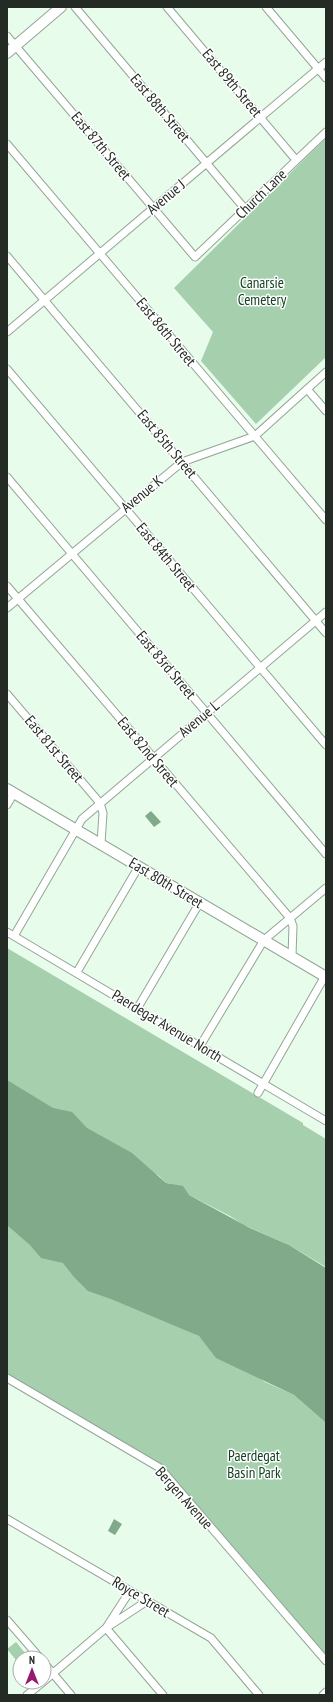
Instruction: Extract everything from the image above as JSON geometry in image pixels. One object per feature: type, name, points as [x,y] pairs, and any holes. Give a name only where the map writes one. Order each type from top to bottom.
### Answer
[{"type":"street","points":[[7,53],[61,7]]},
{"type":"street","name":"East 88th Street","points":[[75,7],[245,209]]},
{"type":"street","name":"East 89th Street","points":[[167,7],[296,160]]},
{"type":"street","points":[[266,7],[326,78]]},
{"type":"street","name":"East 87th Street","points":[[7,36],[195,257]]},
{"type":"street","name":"Avenue J","points":[[7,332],[326,62]]},
{"type":"street","name":"Church Lane","points":[[195,257],[326,132]]},
{"type":"street","name":"East 86th Street","points":[[7,144],[326,520]]},
{"type":"street","name":"East 85th Street","points":[[7,256],[326,633]]},
{"type":"street","name":"East 84th Street","points":[[7,369],[326,745]]},
{"type":"street","name":"Avenue K","points":[[7,608],[71,553],[182,462],[255,436],[326,372]]},
{"type":"street","points":[[307,389],[326,412]]},
{"type":"street","name":"East 83rd Street","points":[[7,477],[326,854]]},
{"type":"street","name":"East 82nd Street","points":[[7,586],[290,918]]},
{"type":"street","name":"Avenue L","points":[[14,936],[82,819],[326,612]]},
{"type":"street","name":"East 81st Street","points":[[7,694],[100,803]]},
{"type":"street","points":[[7,805],[11,791]]},
{"type":"street","name":"East 80th Street","points":[[11,791],[326,976]]},
{"type":"street","points":[[100,803],[103,813],[101,844]]},
{"type":"street","points":[[76,972],[139,866]]},
{"type":"street","points":[[200,1046],[264,940],[326,888]]},
{"type":"street","points":[[137,1009],[200,902]]},
{"type":"street","points":[[290,918],[293,926],[292,956]]},
{"type":"street","name":"Paerdegat Avenue North","points":[[7,932],[264,1084],[325,1117]]},
{"type":"street","points":[[258,1093],[326,976]]},
{"type":"street","name":"Bergen Avenue","points":[[8,1380],[160,1468],[326,1661]]},
{"type":"street","name":"Royce Street","points":[[9,1523],[211,1638],[259,1695]]},
{"type":"street","points":[[106,1628],[130,1591]]},
{"type":"street","points":[[71,1695],[53,1674],[106,1628],[146,1601]]},
{"type":"street","points":[[7,1620],[33,1650]]},
{"type":"street","points":[[106,1628],[163,1695]]},
{"type":"street","points":[[323,1695],[326,1692]]},
{"type":"green space","name":"Canarsie Cemetery","points":[[326,138],[326,357],[256,424],[201,361],[213,332],[174,288]]},
{"type":"green space","points":[[7,948],[303,1123],[303,1125],[326,1139],[326,1267],[289,1245],[244,1225],[172,1184],[166,1183],[159,1176],[7,1086]]},
{"type":"green space","name":"Paerdegat Basin Park","points":[[7,1224],[184,1329],[199,1336],[265,1382],[294,1395],[326,1423],[326,1655],[160,1468],[7,1378]]},
{"type":"green space","points":[[16,1642],[22,1650],[12,1650],[12,1655],[7,1649]]},
{"type":"shaded area","points":[[151,811],[161,822],[154,827],[145,816]]},
{"type":"shaded area","points":[[7,1080],[53,1108],[72,1112],[87,1128],[132,1153],[166,1183],[183,1186],[189,1195],[250,1228],[289,1245],[326,1268],[326,1423],[294,1395],[216,1358],[199,1336],[111,1299],[88,1291],[63,1263],[41,1258],[30,1245],[7,1225]]},
{"type":"shaded area","points":[[114,1519],[122,1524],[115,1535],[108,1531]]}]
